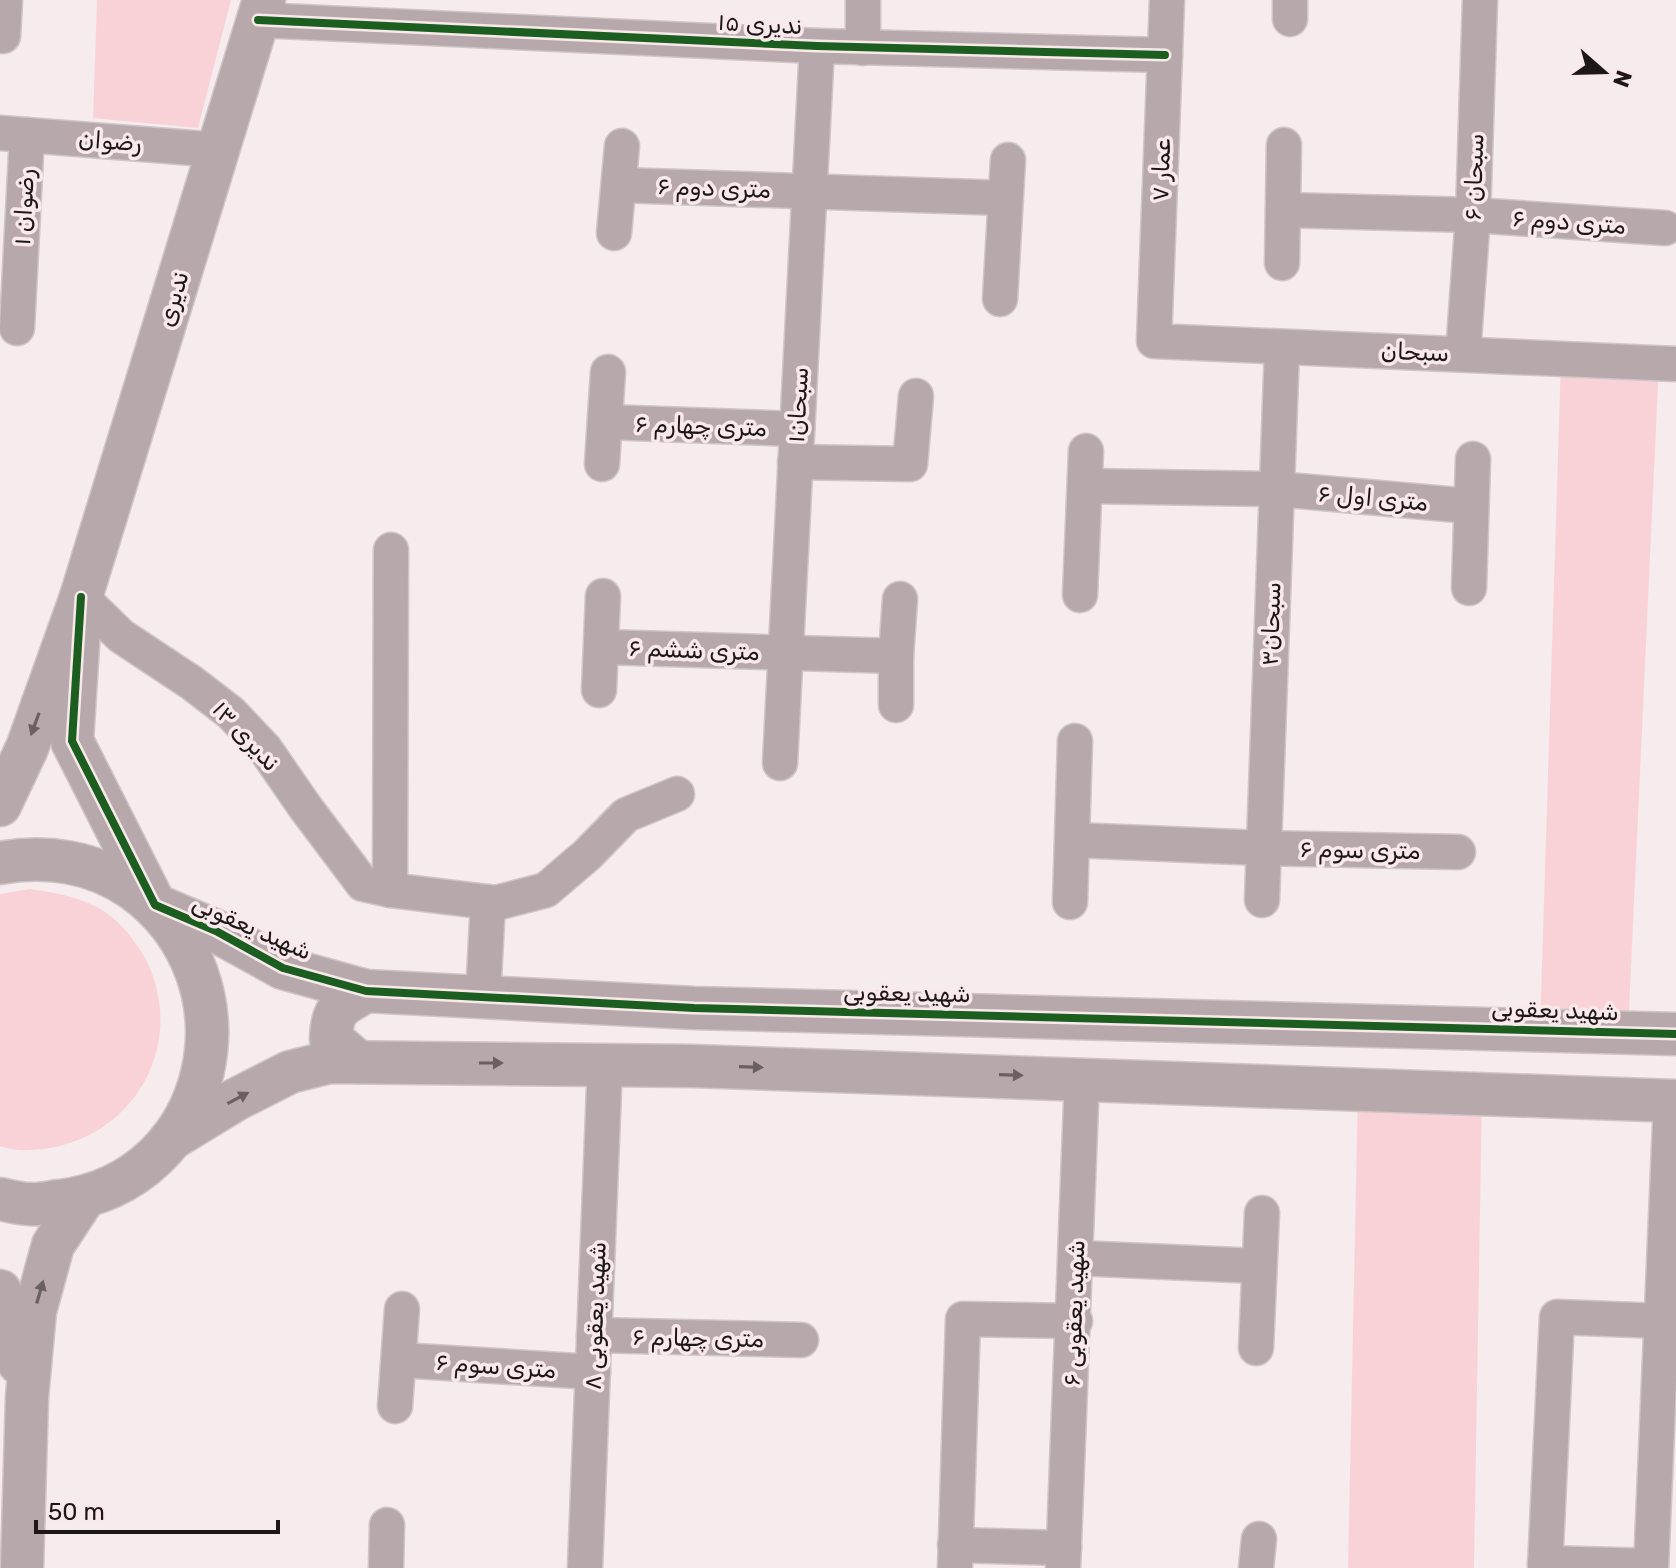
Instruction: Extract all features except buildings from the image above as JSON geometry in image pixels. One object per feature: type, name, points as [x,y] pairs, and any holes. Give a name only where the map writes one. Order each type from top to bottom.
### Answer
[{"type":"street","points":[[3,36],[5,0]]},
{"type":"street","points":[[863,0],[863,48]]},
{"type":"street","name":"عمار ۷","points":[[1154,341],[1167,0]]},
{"type":"street","name":"سبحان ۶","points":[[1463,354],[1473,215],[1480,0]]},
{"type":"street","name":"ندیری ۱۵","points":[[261,10],[817,46],[1165,55]]},
{"type":"street","name":"ندیری","points":[[81,597],[261,10]]},
{"type":"street","name":"سبحان۱","points":[[780,763],[817,46]]},
{"type":"street","name":"رضوان","points":[[14,134],[219,150]]},
{"type":"street","name":"رضوان ۱","points":[[14,134],[17,328]]},
{"type":"street","points":[[1282,263],[1284,145]]},
{"type":"street","points":[[614,233],[622,146]]},
{"type":"street","points":[[1000,299],[1008,160]]},
{"type":"street","name":"۶ متری دوم","points":[[619,185],[810,191]]},
{"type":"street","points":[[810,191],[1005,198]]},
{"type":"street","points":[[1283,210],[1473,215]]},
{"type":"street","name":"۶ متری دوم","points":[[1473,215],[1665,228]]},
{"type":"street","name":"سبحان","points":[[1154,341],[1676,364]]},
{"type":"street","name":"سبحان۳","points":[[1262,900],[1282,348]]},
{"type":"street","points":[[602,464],[608,372]]},
{"type":"street","points":[[796,446],[910,464],[916,396]]},
{"type":"street","name":"۶ متری چهارم","points":[[605,422],[796,446]]},
{"type":"street","points":[[1080,595],[1086,451]]},
{"type":"street","points":[[1469,588],[1473,459]]},
{"type":"street","points":[[1086,486],[1276,489]]},
{"type":"street","name":"۶ متری اول","points":[[1276,489],[1470,506]]},
{"type":"street","points":[[390,890],[391,550]]},
{"type":"street","points":[[599,690],[603,596]]},
{"type":"street","points":[[0,805],[27,748],[81,597]]},
{"type":"street","points":[[81,597],[72,741],[155,905],[182,939],[200,977],[208,1019],[206,1061],[193,1102],[171,1139]]},
{"type":"street","name":"ندیری ۱۳","points":[[81,597],[121,636],[231,713],[265,749],[363,884],[496,903],[546,890],[588,854],[626,815],[677,794]]},
{"type":"street","points":[[896,705],[900,599]]},
{"type":"street","name":"۶ متری ششم","points":[[603,647],[896,656]]},
{"type":"street","points":[[1070,902],[1075,741]]},
{"type":"street","points":[[1073,840],[1262,848]]},
{"type":"street","name":"۶ متری سوم","points":[[1262,848],[1458,852]]},
{"type":"street","points":[[0,863],[24,858],[72,862],[117,878],[155,905]]},
{"type":"street","points":[[483,997],[488,902]]},
{"type":"street","name":"شهید یعقوبی","points":[[155,905],[216,931],[283,968],[366,991],[694,1008],[1676,1034]]},
{"type":"street","points":[[358,1062],[331,1039],[332,1021],[337,1008],[366,991]]},
{"type":"street","points":[[0,1199],[31,1205],[84,1198],[109,1188],[132,1175],[171,1139],[235,1100],[290,1072],[330,1062],[605,1063],[1673,1101],[1670,1283],[1662,1321],[1651,1567],[1545,1565],[1557,1317],[1662,1321]]},
{"type":"street","name":"شهید یعقوبی ۸","points":[[585,1568],[605,1063]]},
{"type":"street","name":"شهید یعقوبی ۶","points":[[1063,1558],[1075,1321],[1082,1078]]},
{"type":"street","points":[[22,1568],[27,1397],[35,1311],[53,1245],[84,1198]]},
{"type":"street","points":[[1256,1348],[1262,1213]]},
{"type":"street","points":[[1076,1258],[1259,1266]]},
{"type":"street","points":[[0,1291],[27,1397]]},
{"type":"street","points":[[395,1406],[402,1309]]},
{"type":"street","points":[[1063,1558],[955,1557],[963,1319],[1075,1321]]},
{"type":"street","name":"۶ متری چهارم","points":[[594,1335],[801,1340]]},
{"type":"street","name":"۶ متری سوم","points":[[399,1360],[593,1372]]},
{"type":"street","points":[[386,1568],[387,1525]]},
{"type":"shaded area","points":[[97,0],[231,0],[198,128],[93,118]]},
{"type":"shaded area","points":[[1561,359],[1659,363],[1628,1032],[1540,1029]]},
{"type":"shaded area","points":[[30,889],[78,899],[117,921],[145,958],[156,987],[160,1016],[158,1045],[149,1073],[134,1097],[114,1118],[89,1135],[60,1146],[22,1150],[0,1146],[0,894]]},
{"type":"shaded area","points":[[1358,1088],[1482,1092],[1474,1568],[1348,1568]]},
{"type":"cycle path","points":[[258,20],[817,46],[1165,55]]},
{"type":"cycle path","points":[[81,597],[72,741],[155,905],[216,931],[283,968],[366,991],[694,1008],[1676,1034]]}]
